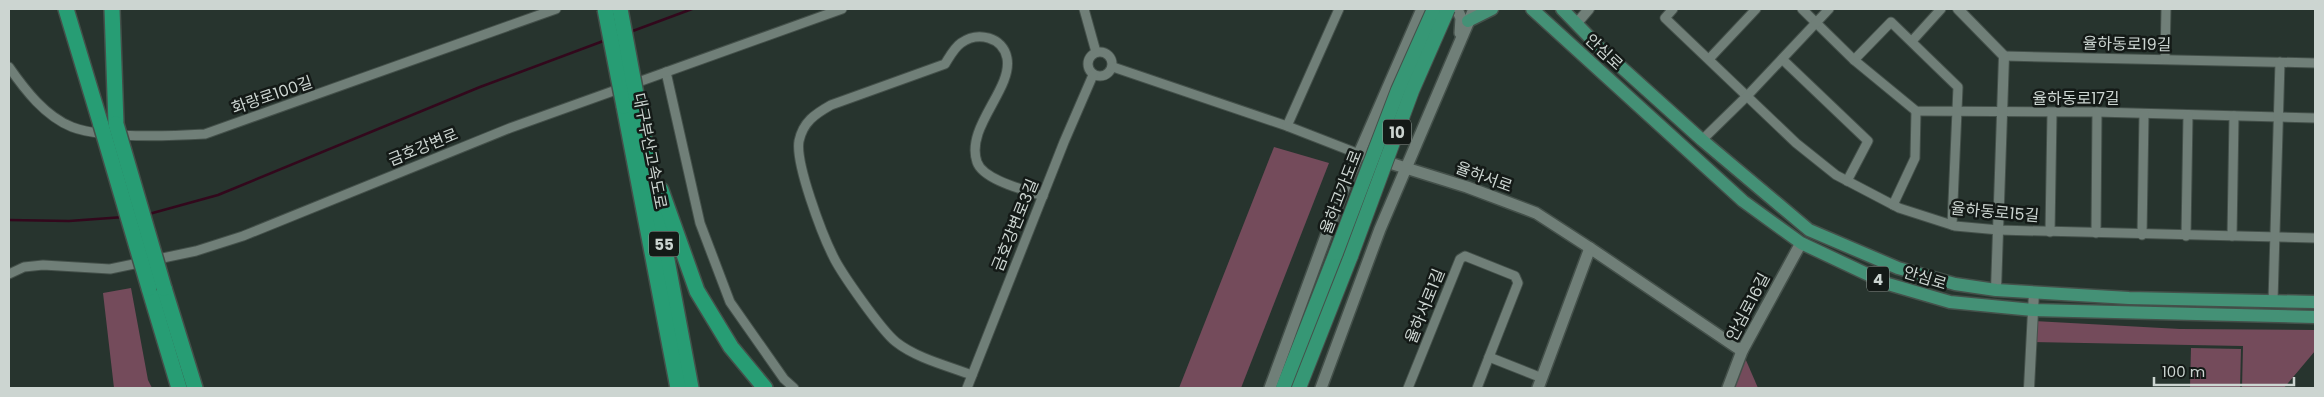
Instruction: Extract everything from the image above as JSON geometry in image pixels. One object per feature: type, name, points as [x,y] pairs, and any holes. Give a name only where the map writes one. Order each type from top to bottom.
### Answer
[{"type":"highway","points":[[66,9],[109,124],[157,288],[179,388]]},
{"type":"highway","points":[[109,124],[112,9]]},
{"type":"highway","name":"대구부산고속도로","points":[[605,9],[630,103],[646,145],[691,388]]},
{"type":"highway","name":"대구부산고속도로","points":[[620,9],[630,103],[678,388]]},
{"type":"highway","name":"율하고가도로","points":[[1283,388],[1398,90],[1434,9]]},
{"type":"highway","name":"율하고가도로","points":[[1299,388],[1412,91],[1448,9]]},
{"type":"highway","points":[[646,145],[697,291],[731,347],[765,388]]},
{"type":"highway","points":[[157,288],[195,388]]},
{"type":"highway","points":[[664,312],[674,388]]},
{"type":"main road","points":[[1270,388],[1341,195],[1422,9]]},
{"type":"main road","points":[[1457,9],[1461,18],[1460,39]]},
{"type":"main road","points":[[1321,388],[1405,167],[1474,9]]},
{"type":"main road","points":[[1468,21],[1492,9]]},
{"type":"main road","points":[[1523,9],[1535,11]]},
{"type":"main road","name":"안심로","points":[[1562,9],[1600,48],[1702,140],[1809,230],[1898,268],[1954,284],[1996,290],[2129,298],[2315,302]]},
{"type":"main road","name":"안심로","points":[[1535,11],[1743,201],[1801,243],[1888,284],[1950,302],[2033,310],[2315,317]]},
{"type":"main road","name":"율하서로","points":[[1359,154],[1405,167],[1536,213],[1742,351]]},
{"type":"main road","name":"안심로16길","points":[[1728,388],[1742,351],[1801,243]]},
{"type":"main road","points":[[1540,383],[1590,248]]},
{"type":"street","name":"화랑로100길","points":[[9,67],[27,92],[51,114],[72,127],[95,132],[163,136],[205,134],[556,9]]},
{"type":"street","name":"금호강변로","points":[[9,274],[24,267],[43,265],[110,269],[196,251],[243,236],[510,128],[842,9]]},
{"type":"street","points":[[1084,9],[1096,52]]},
{"type":"street","points":[[1287,126],[1339,9]]},
{"type":"street","points":[[1577,23],[1588,9]]},
{"type":"street","name":"율하동로15길","points":[[1673,9],[1666,18],[1796,143],[1836,174],[1893,204],[1952,225],[1999,230],[2315,238]]},
{"type":"street","points":[[1708,59],[1756,9]]},
{"type":"street","points":[[1802,9],[1854,60],[1916,111],[1915,158],[1893,204]]},
{"type":"street","points":[[1702,140],[1748,96],[1829,9]]},
{"type":"street","points":[[1912,41],[1942,9]]},
{"type":"street","points":[[1958,9],[2004,56],[1996,290]]},
{"type":"street","points":[[2165,59],[2166,9]]},
{"type":"street","points":[[1854,60],[1891,22],[1958,87],[1952,225]]},
{"type":"street","points":[[972,375],[908,350],[895,342],[842,271],[833,257],[802,173],[799,141],[805,125],[814,114],[830,106],[945,64],[952,52],[961,43],[971,38],[982,36],[993,39],[1002,46],[1007,57],[1008,69],[982,124],[974,148],[977,163],[982,172],[991,177],[1043,196]]},
{"type":"street","points":[[1096,52],[1109,55],[1113,67]]},
{"type":"street","points":[[1096,52],[1088,61],[1088,68],[1093,75],[1105,76],[1113,67]]},
{"type":"street","name":"율하동로19길","points":[[2004,56],[2315,63]]},
{"type":"street","points":[[1782,60],[1868,141],[1847,180]]},
{"type":"street","points":[[2273,301],[2280,62]]},
{"type":"street","points":[[1113,67],[1287,126],[1359,154]]},
{"type":"street","points":[[666,72],[700,224],[730,302],[784,379],[794,388]]},
{"type":"street","name":"금호강변로3길","points":[[967,388],[1093,75]]},
{"type":"street","name":"율하동로17길","points":[[1916,111],[2097,112],[2315,118]]},
{"type":"street","points":[[2096,233],[2097,112]]},
{"type":"street","points":[[2050,232],[2052,113]]},
{"type":"street","points":[[2142,235],[2144,114]]},
{"type":"street","points":[[2186,236],[2188,115]]},
{"type":"street","points":[[2232,236],[2234,116]]},
{"type":"street","name":"율하서로1길","points":[[1408,388],[1460,259],[1465,256],[1515,276],[1518,283],[1477,388]]},
{"type":"street","points":[[2029,388],[2034,292]]},
{"type":"street","points":[[1489,357],[1540,383]]},
{"type":"shaded area","points":[[1274,147],[1329,163],[1241,388],[1179,388]]},
{"type":"shaded area","points":[[131,288],[148,380],[152,388],[114,388],[103,293]]},
{"type":"shaded area","points":[[2034,321],[2180,329],[2315,330],[2315,351],[2284,388],[2242,388],[2243,346],[2032,342]]},
{"type":"shaded area","points":[[2191,348],[2241,349],[2240,388],[2190,388]]},
{"type":"shaded area","points":[[1742,351],[1758,388],[1728,388]]},
{"type":"waterway","points":[[630,32],[692,9]]},
{"type":"waterway","points":[[149,214],[218,195],[480,87],[606,40]]},
{"type":"waterway","points":[[9,220],[69,221],[124,217]]}]
